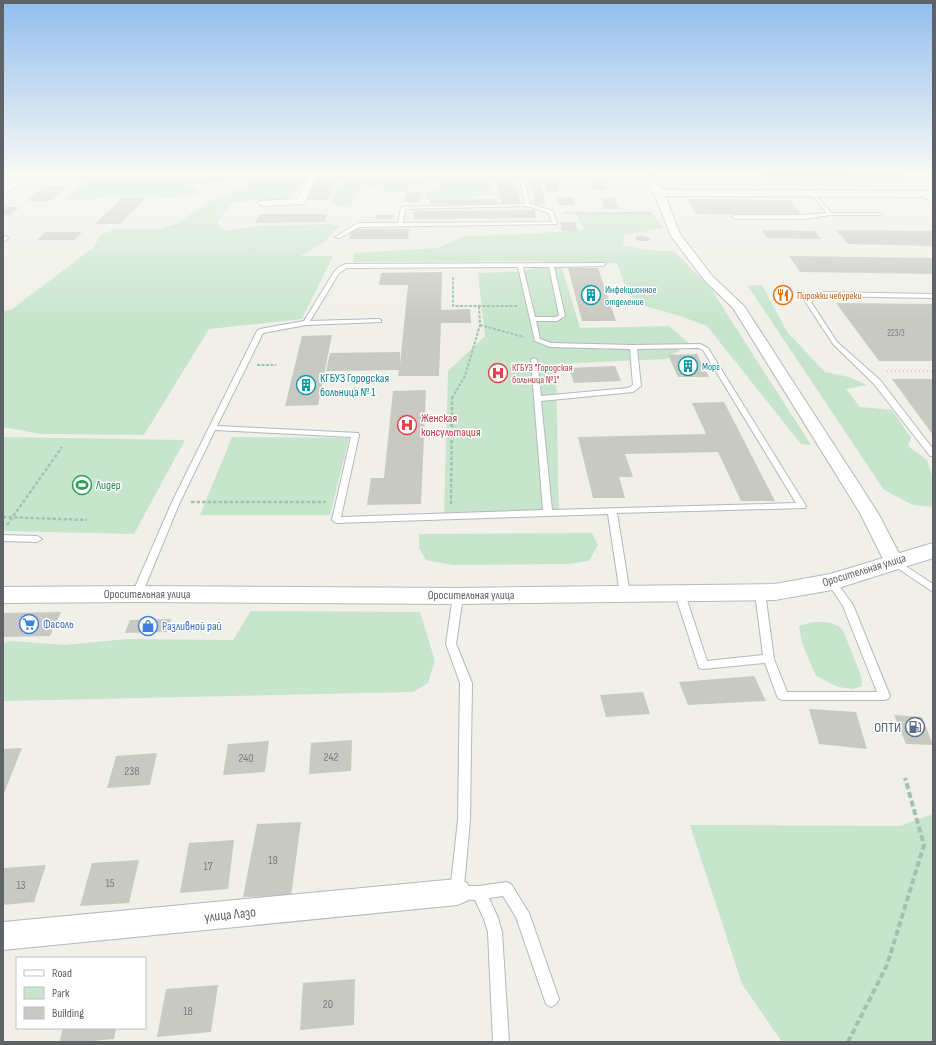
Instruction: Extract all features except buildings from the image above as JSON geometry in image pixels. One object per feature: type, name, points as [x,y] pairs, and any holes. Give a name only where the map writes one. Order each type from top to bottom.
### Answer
[{"type":"main road","name":"Оросительная улица","points":[[3,595],[137,594],[458,596],[760,593],[775,592],[832,582],[893,561],[933,550]]},
{"type":"street","points":[[669,221],[674,234],[709,279],[738,306],[869,513],[893,561]]},
{"type":"street","name":"улица Лазо","points":[[3,936],[468,892]]},
{"type":"lane","points":[[400,225],[401,221]]},
{"type":"lane","points":[[338,237],[358,225],[527,224],[555,223],[554,221]]},
{"type":"lane","points":[[212,428],[356,435],[336,520],[802,506],[706,349],[700,346],[632,347],[550,345],[537,340],[520,264]]},
{"type":"lane","points":[[306,323],[337,272],[346,266],[603,264]]},
{"type":"lane","points":[[532,320],[557,319],[562,316],[551,265]]},
{"type":"lane","points":[[933,296],[819,294],[808,301],[835,343],[877,382],[933,454]]},
{"type":"lane","points":[[137,594],[176,502],[245,365],[260,331],[306,323],[379,321]]},
{"type":"lane","points":[[538,398],[630,390],[638,386],[632,347]]},
{"type":"lane","points":[[534,360],[548,513]]},
{"type":"lane","points":[[612,511],[625,594]]},
{"type":"lane","points":[[3,538],[37,538]]},
{"type":"lane","points":[[893,561],[933,589]]},
{"type":"lane","points":[[760,593],[769,659],[782,696],[884,696],[848,605],[832,582]]},
{"type":"lane","points":[[680,594],[703,665],[769,659]]},
{"type":"lane","points":[[458,596],[451,644],[466,683],[464,820],[468,892],[491,918],[495,932],[501,1042]]},
{"type":"lane","points":[[468,892],[506,890],[522,913],[551,999]]},
{"type":"path","points":[[454,265],[453,306],[529,306]]},
{"type":"path","points":[[451,516],[452,397],[465,376],[480,325],[479,306]]},
{"type":"path","points":[[480,325],[537,340]]},
{"type":"path","points":[[6,527],[62,448]]},
{"type":"path","points":[[176,502],[340,502]]},
{"type":"path","points":[[3,517],[87,520]]},
{"type":"path","points":[[848,1042],[887,964],[924,845],[905,778]]},
{"type":"green space","points":[[181,221],[218,221],[217,222],[223,231],[257,226],[330,224],[340,226],[324,242],[301,256],[333,256],[302,319],[209,329],[144,435],[40,434],[3,427],[3,310],[11,310],[94,247],[101,234],[116,229],[160,229]]},
{"type":"green space","points":[[580,221],[658,221],[664,228],[624,235],[623,246],[658,251],[674,251],[711,289],[811,445],[801,444],[707,326],[680,316],[635,303],[627,292],[617,263],[561,265],[580,328],[669,326],[690,344],[666,359],[556,364],[559,515],[444,514],[448,371],[485,336],[478,273],[526,271],[543,261],[353,262],[354,253],[437,248],[465,236],[584,230]]},
{"type":"green space","points":[[762,285],[787,332],[825,372],[849,377],[867,385],[846,389],[860,407],[892,410],[911,438],[908,446],[927,460],[933,478],[933,507],[913,505],[884,490],[748,286]]},
{"type":"green space","name":"Лидер","points":[[3,437],[185,440],[134,534],[3,531]]},
{"type":"green space","points":[[232,437],[349,438],[330,515],[200,515]]},
{"type":"green space","points":[[592,533],[598,545],[589,561],[568,564],[453,565],[426,560],[419,548],[419,534]]},
{"type":"green space","points":[[251,611],[420,612],[435,661],[428,683],[413,692],[3,701],[3,643],[12,641],[64,645],[127,639],[233,640]]},
{"type":"green space","points":[[812,622],[825,622],[836,625],[843,630],[861,676],[862,686],[853,689],[838,687],[816,676],[802,643],[799,626]]},
{"type":"green space","points":[[933,814],[933,1042],[782,1042],[742,984],[690,825],[900,826]]},
{"type":"railway","points":[[887,371],[933,371]]},
{"type":"place","name":"Инфекционное отделение","points":[[591,295]]},
{"type":"place","name":"Пирожки чебуреки","points":[[783,295]]},
{"type":"place","name":"Морг","points":[[688,366]]},
{"type":"place","name":"КГБУЗ \"Городская больница №1\"","points":[[498,373]]},
{"type":"place","name":"КГБУЗ Городская больница № 1","points":[[306,385]]},
{"type":"place","name":"Женская консультация","points":[[407,425]]},
{"type":"place","name":"Лидер","points":[[82,485]]},
{"type":"place","name":"Фасоль","points":[[29,624]]},
{"type":"place","name":"Разливной рай","points":[[148,626]]},
{"type":"place","name":"ОПТИ","points":[[915,727]]}]
